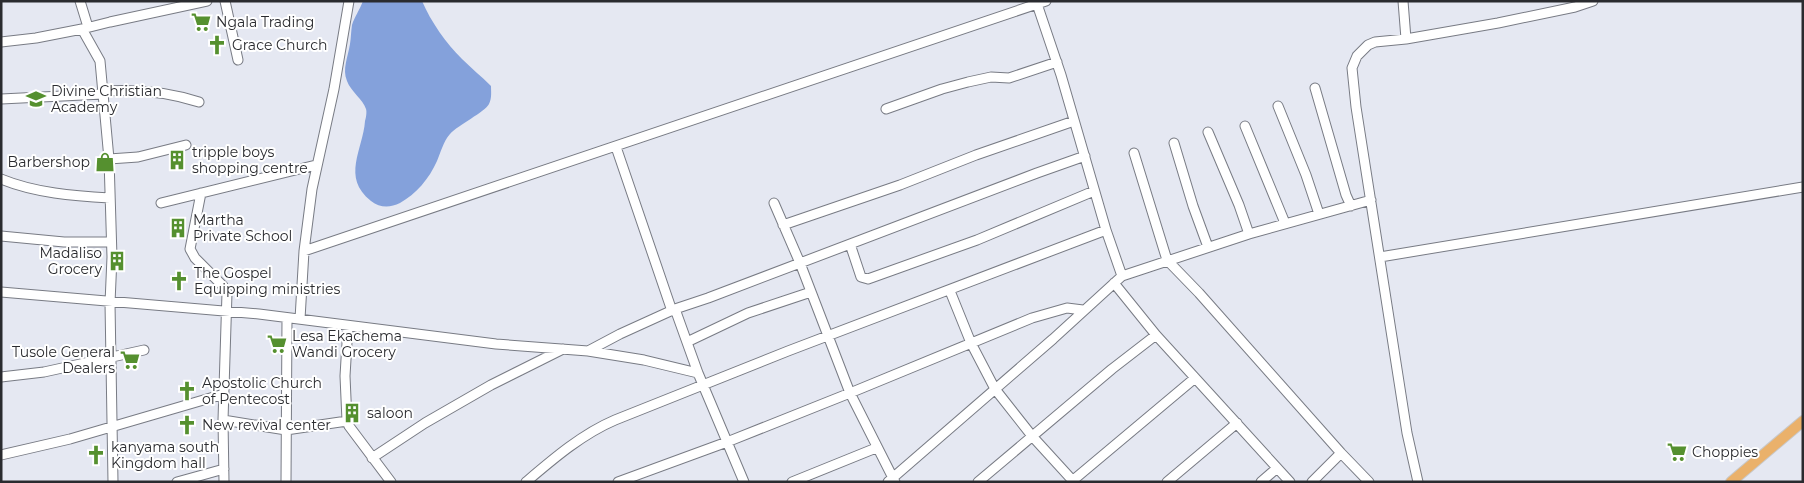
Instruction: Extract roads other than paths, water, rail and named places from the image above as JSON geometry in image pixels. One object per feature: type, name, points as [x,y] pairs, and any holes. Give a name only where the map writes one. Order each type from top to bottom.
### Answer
[{"type":"main road","points":[[1738,480],[1803,421]]},
{"type":"street","points":[[80,1],[85,28],[100,61],[108,159],[111,242],[110,303],[113,482]]},
{"type":"street","points":[[1,42],[36,38],[208,1]]},
{"type":"street","points":[[224,1],[238,60]]},
{"type":"street","points":[[300,319],[304,251],[309,208],[316,165],[334,89],[349,1]]},
{"type":"street","points":[[1403,1],[1406,39]]},
{"type":"street","points":[[1418,482],[1408,433],[1352,81],[1352,68],[1357,56],[1368,45],[1375,42],[1406,39],[1498,23],[1575,7],[1593,1]]},
{"type":"street","points":[[304,251],[1040,2],[1106,230],[1118,280],[1156,335],[1290,482]]},
{"type":"street","points":[[886,109],[968,82],[991,77],[1009,78],[1057,62]]},
{"type":"street","points":[[1314,88],[1351,206]]},
{"type":"street","points":[[1,99],[130,90],[176,96],[199,102]]},
{"type":"street","points":[[1278,106],[1306,175],[1319,214]]},
{"type":"street","points":[[783,225],[1074,121]]},
{"type":"street","points":[[1245,126],[1285,223]]},
{"type":"street","points":[[1208,132],[1239,205],[1249,234]]},
{"type":"street","points":[[1174,143],[1193,206],[1208,247]]},
{"type":"street","points":[[108,159],[138,157],[186,145]]},
{"type":"street","points":[[616,146],[673,310],[744,482]]},
{"type":"street","points":[[1134,153],[1167,260],[1199,292],[1341,453],[1369,482]]},
{"type":"street","points":[[588,351],[673,310],[1085,156]]},
{"type":"street","points":[[161,203],[316,165]]},
{"type":"street","points":[[1,180],[35,189],[110,198]]},
{"type":"street","points":[[1380,257],[1803,187]]},
{"type":"street","points":[[850,244],[861,277],[868,279],[986,236],[1094,190]]},
{"type":"street","points":[[201,193],[190,249],[195,258],[225,289],[224,482]]},
{"type":"street","points":[[774,203],[800,264],[850,394],[892,481],[1118,280],[1167,260],[1249,234],[1371,200]]},
{"type":"street","points":[[526,482],[554,458],[605,424],[1106,230]]},
{"type":"street","points":[[1,236],[64,242],[111,242]]},
{"type":"street","points":[[950,291],[971,343],[995,389],[1032,436],[1073,481],[1196,378]]},
{"type":"street","points":[[1,292],[110,303],[226,311],[496,344],[588,351],[644,360],[698,372]]},
{"type":"street","points":[[687,342],[748,313],[811,292]]},
{"type":"street","points":[[618,482],[850,394],[1032,318],[1067,308],[1083,310]]},
{"type":"street","points":[[286,482],[287,318]]},
{"type":"street","points":[[348,326],[345,376],[347,421],[389,481]]},
{"type":"street","points":[[978,482],[1112,369],[1156,335]]},
{"type":"street","points":[[372,458],[425,422],[564,349]]},
{"type":"street","points":[[1,377],[44,372],[144,350]]},
{"type":"street","points":[[1,455],[70,439],[224,394]]},
{"type":"street","points":[[223,420],[286,430],[347,421]]},
{"type":"street","points":[[1167,482],[1237,423]]},
{"type":"street","points":[[792,482],[876,448]]},
{"type":"street","points":[[1312,482],[1341,453]]},
{"type":"street","points":[[1261,482],[1277,468]]},
{"type":"street","points":[[176,482],[224,470]]},
{"type":"water","points":[[363,1],[422,1],[434,24],[450,46],[491,86],[491,97],[487,107],[450,134],[434,168],[426,180],[411,195],[396,205],[381,206],[371,201],[362,192],[355,173],[366,110],[349,85],[345,67],[352,25]]},
{"type":"place","name":"Ngala Trading","points":[[201,22]]},
{"type":"place","name":"Grace Church","points":[[217,45]]},
{"type":"place","name":"Divine Christian Academy","points":[[36,99]]},
{"type":"place","name":"tripple boys shopping centre","points":[[177,160]]},
{"type":"place","name":"Barbershop","points":[[105,162]]},
{"type":"place","name":"Martha Private School","points":[[178,228]]},
{"type":"place","name":"Madaliso Grocery","points":[[117,261]]},
{"type":"place","name":"The Gospel Equipping ministries","points":[[179,281]]},
{"type":"place","name":"Lesa Ekachema Wandi Grocery","points":[[277,344]]},
{"type":"place","name":"Tusole General Dealers","points":[[130,360]]},
{"type":"place","name":"Apostolic Church of Pentecost","points":[[187,391]]},
{"type":"place","name":"saloon","points":[[352,413]]},
{"type":"place","name":"New revival center","points":[[187,425]]},
{"type":"place","name":"Choppies","points":[[1677,452]]},
{"type":"place","name":"kanyama south Kingdom hall","points":[[96,455]]}]
